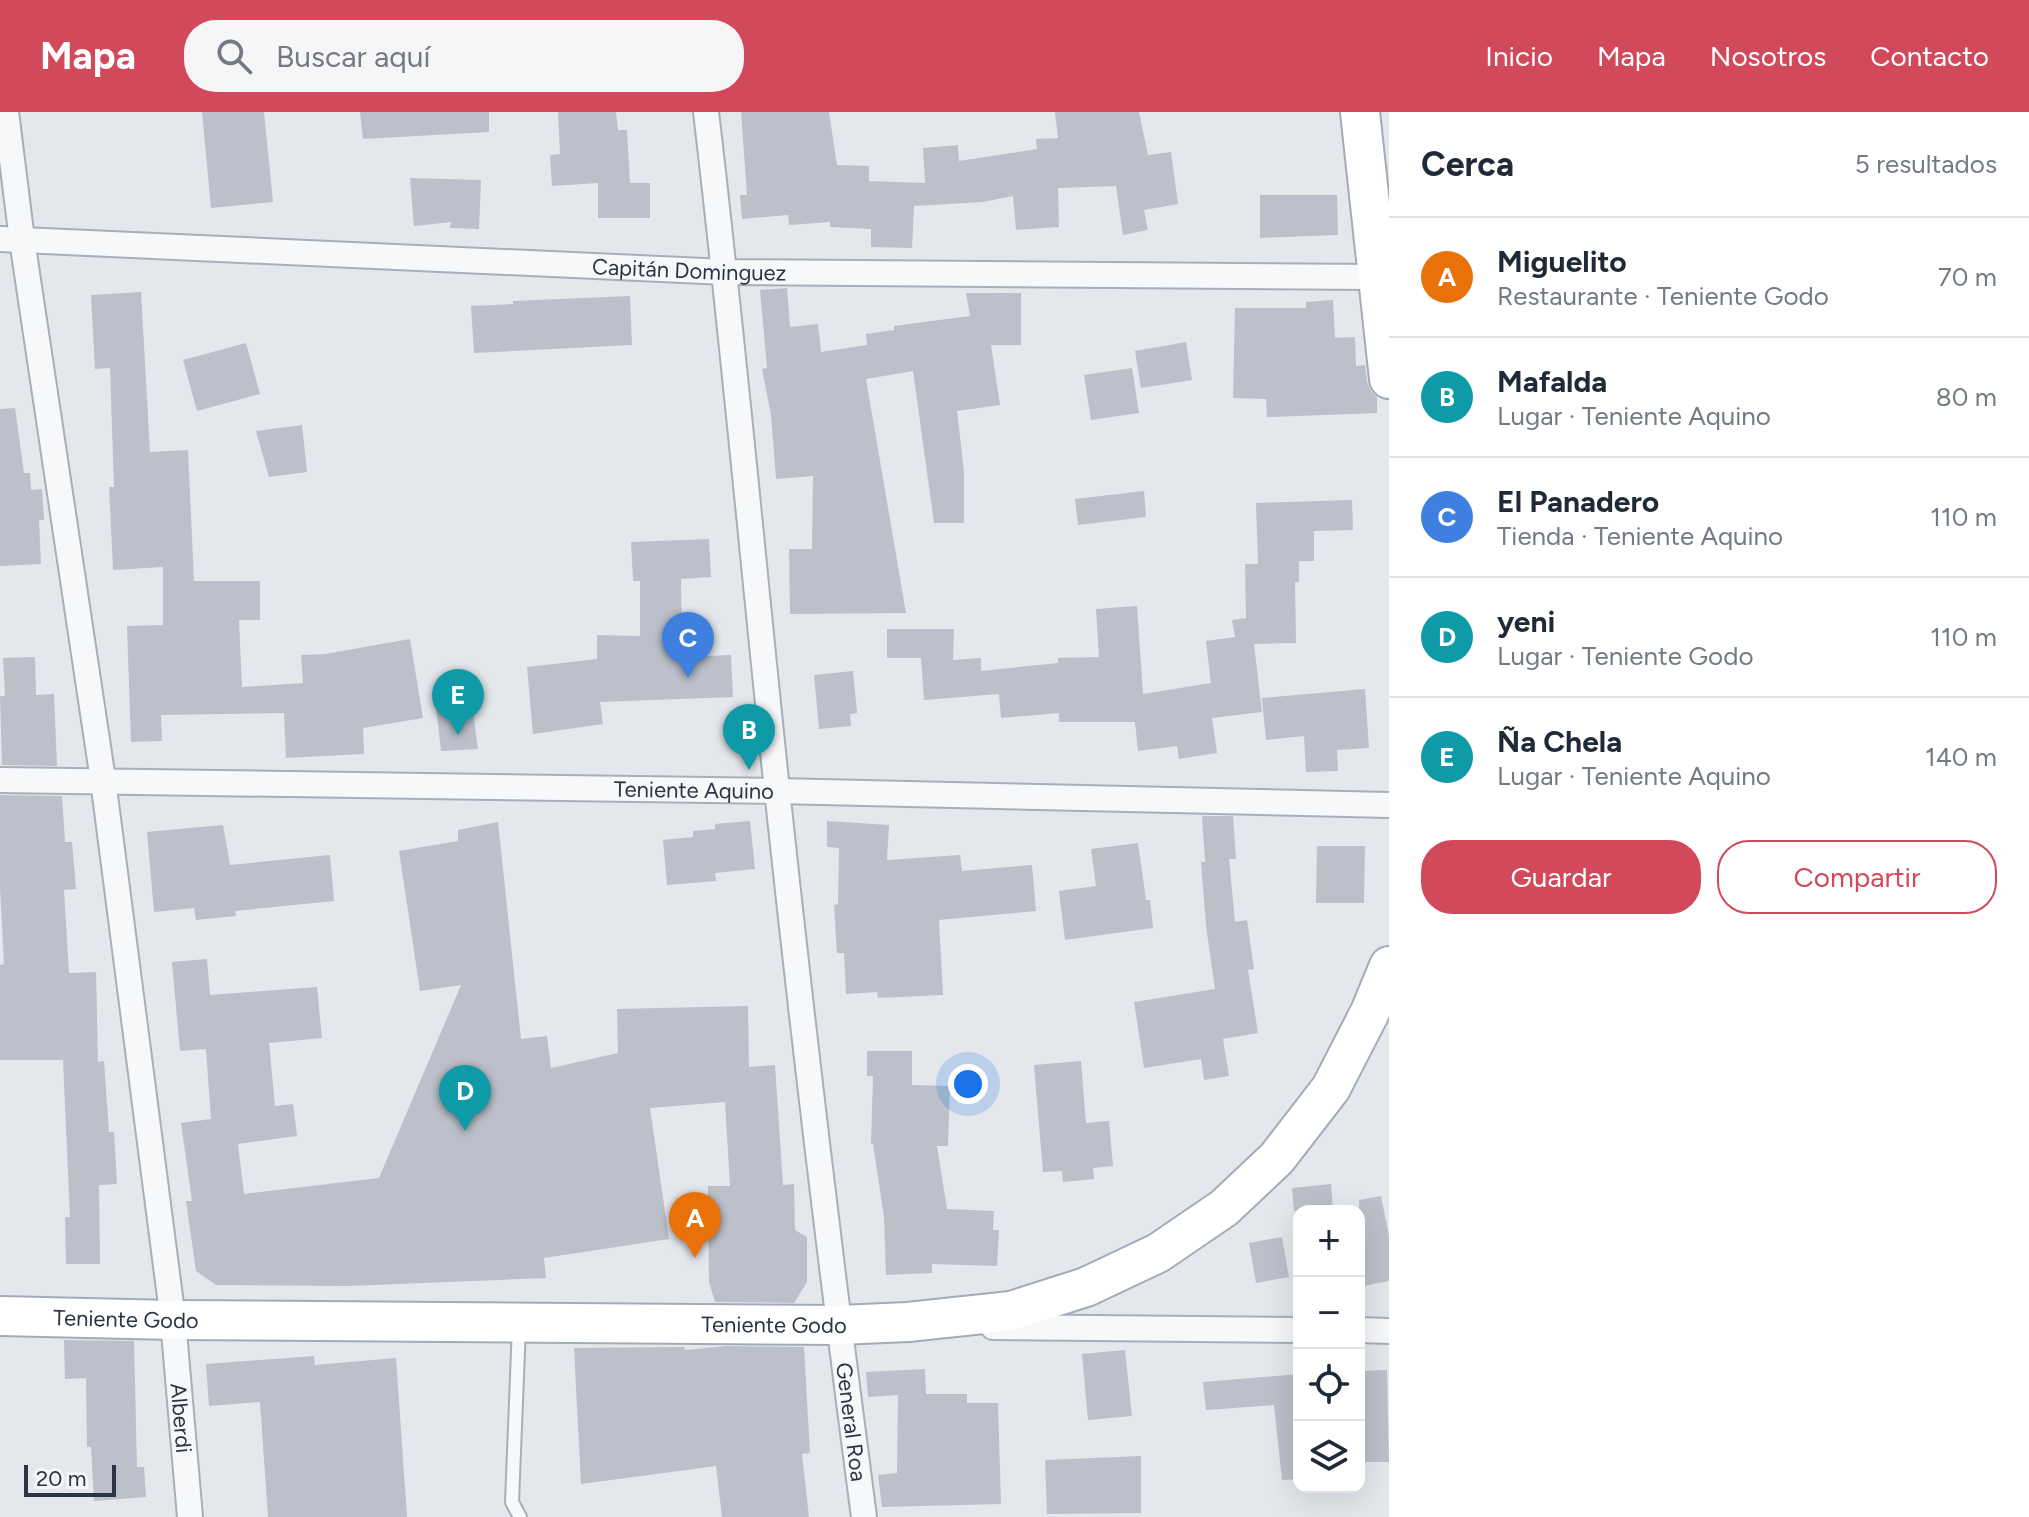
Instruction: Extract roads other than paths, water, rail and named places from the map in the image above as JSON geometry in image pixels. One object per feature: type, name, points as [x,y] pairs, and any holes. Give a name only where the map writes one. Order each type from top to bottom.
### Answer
[{"type":"main road","points":[[1360,112],[1384,277],[1389,379]]},
{"type":"main road","name":"Teniente Godo","points":[[0,1316],[839,1325],[908,1322],[1011,1311],[1086,1287],[1158,1253],[1224,1208],[1277,1158],[1331,1088],[1370,1012],[1389,966]]},
{"type":"street","name":"Alberdi","points":[[6,112],[11,240],[103,780],[173,1320],[190,1517]]},
{"type":"street","name":"General Roa","points":[[706,112],[726,272],[777,791],[864,1517]]},
{"type":"street","name":"Capitán Dominguez","points":[[11,240],[726,272],[1384,277]]},
{"type":"street","name":"Teniente Aquino","points":[[0,780],[777,791],[1389,805]]},
{"type":"street","points":[[839,1325],[1293,1330]]},
{"type":"street","points":[[1365,1330],[1389,1331]]},
{"type":"lane","points":[[519,1323],[512,1502],[520,1517]]},
{"type":"place","name":"El Panadero","points":[[688,678]]},
{"type":"place","name":"Ña Chela","points":[[458,735]]},
{"type":"place","name":"Mafalda","points":[[749,770]]},
{"type":"place","name":"yeni","points":[[465,1131]]},
{"type":"place","name":"Miguelito","points":[[695,1258]]}]
